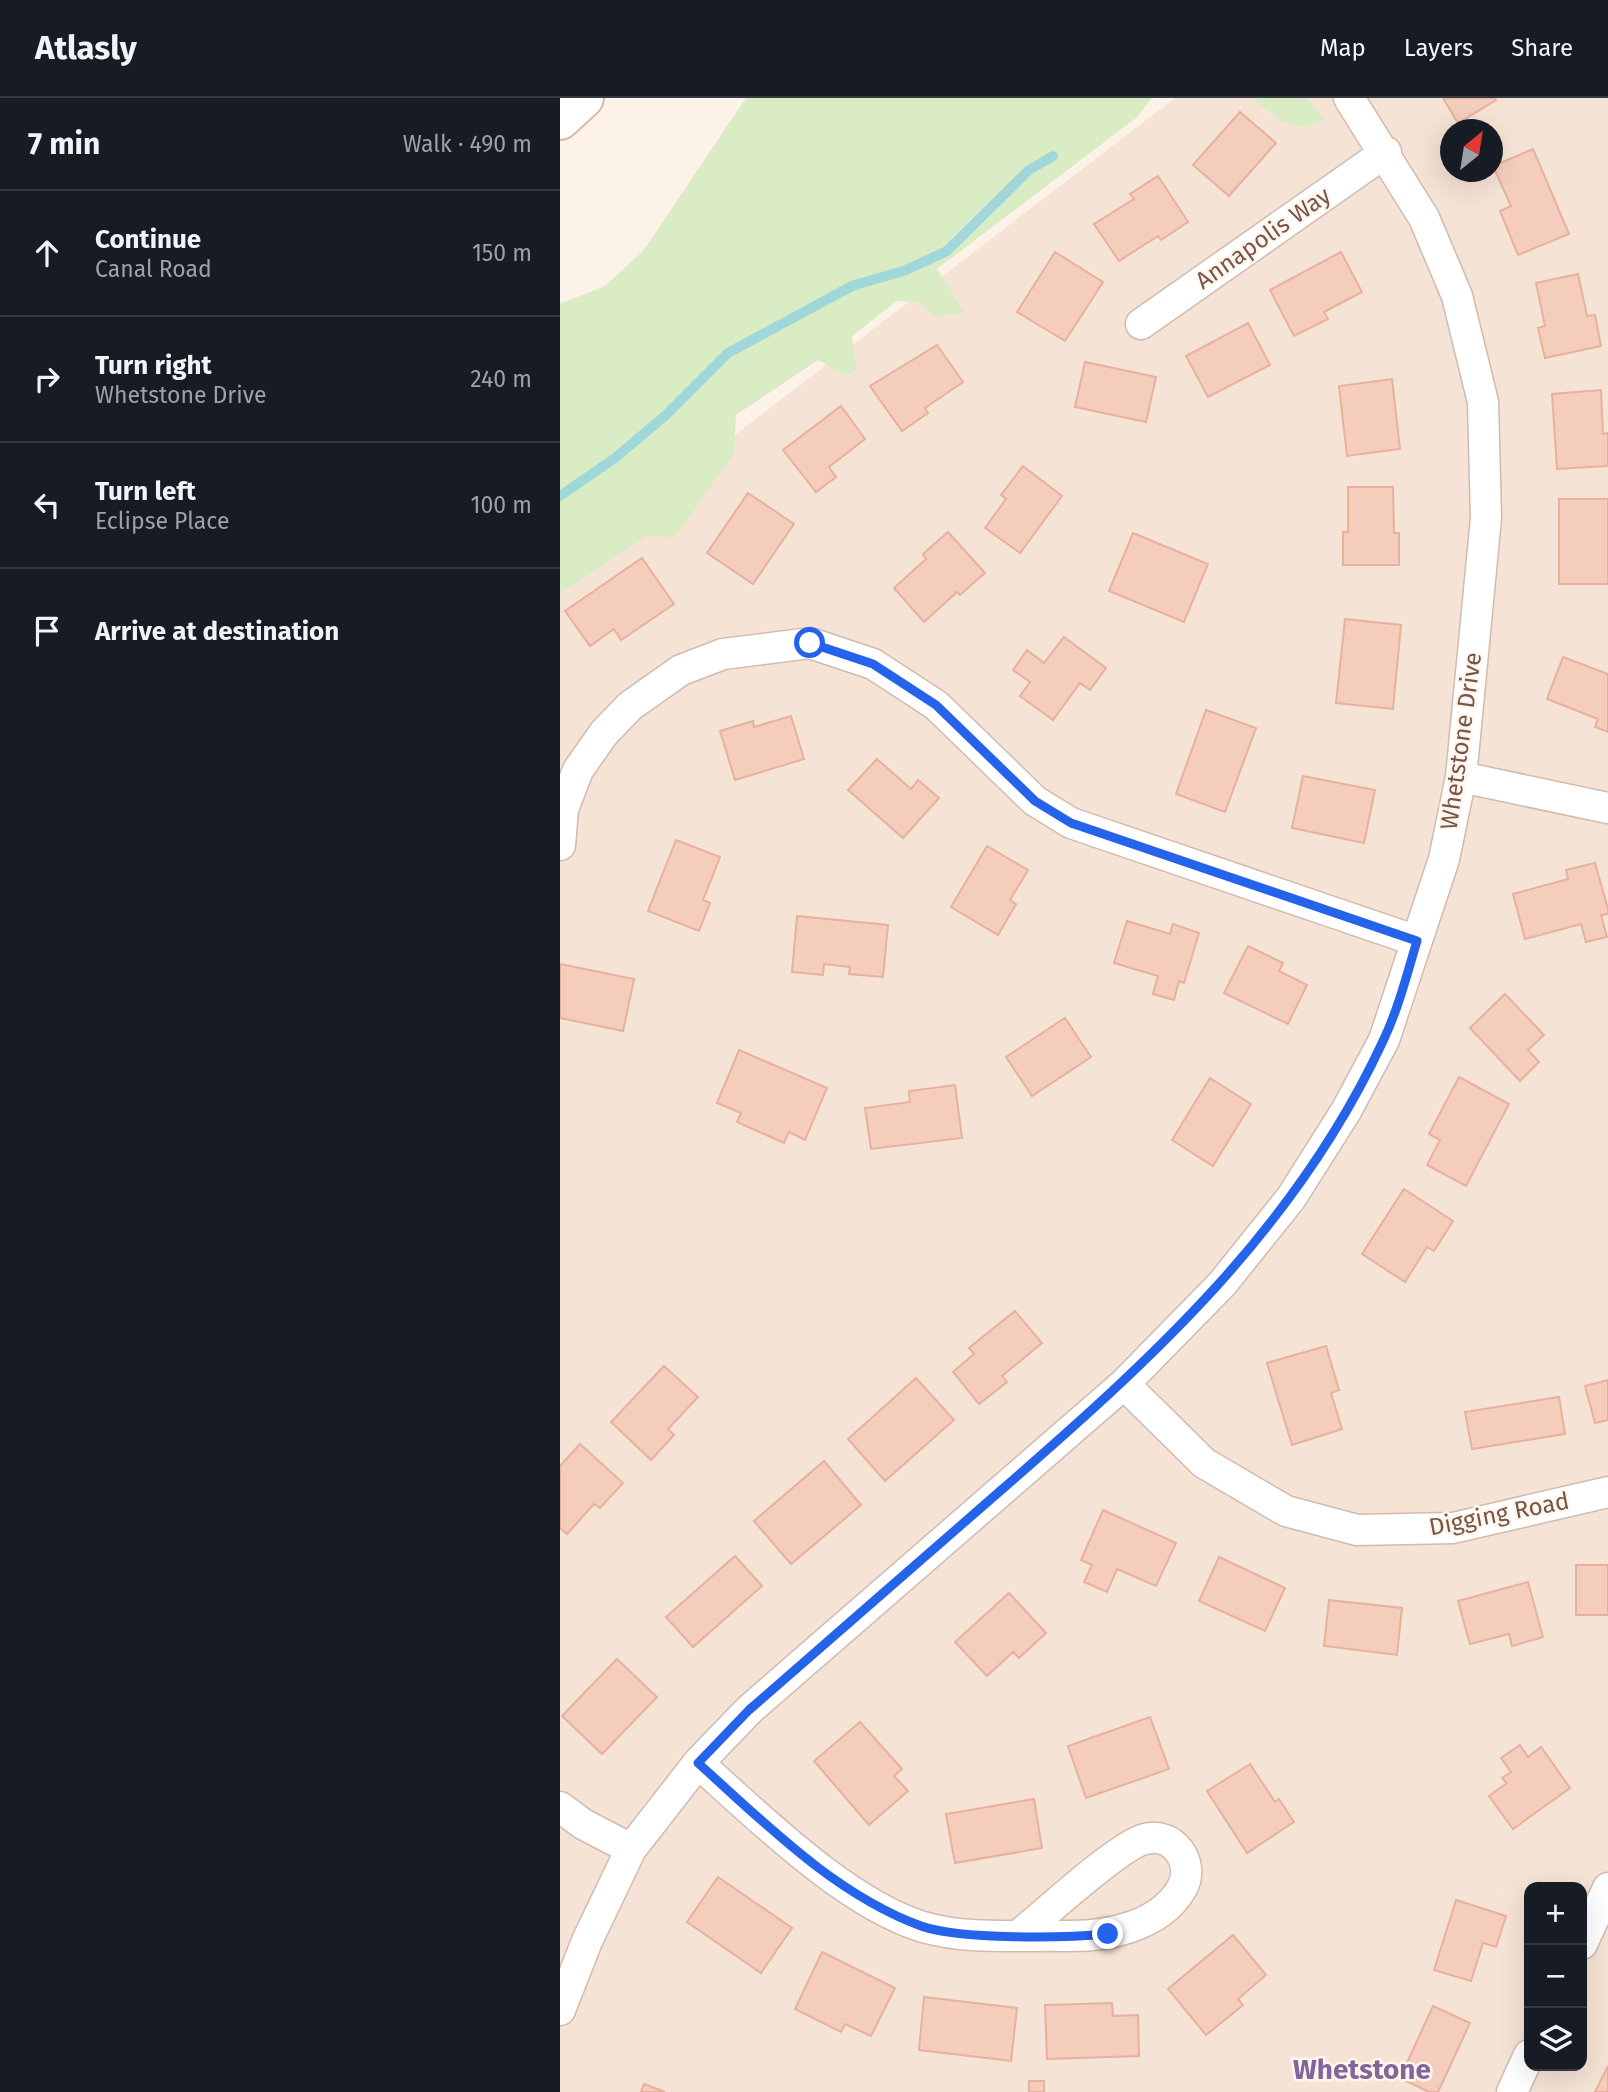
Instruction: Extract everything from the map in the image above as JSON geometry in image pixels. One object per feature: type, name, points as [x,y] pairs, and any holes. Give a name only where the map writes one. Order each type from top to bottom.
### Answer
[{"type":"main road","points":[[560,120],[584,98]]},
{"type":"street","name":"Whetstone Drive","points":[[560,2010],[587,1941],[631,1849],[698,1763],[749,1710],[1124,1384],[1222,1284],[1291,1198],[1346,1111],[1384,1040],[1444,859],[1461,777],[1486,518],[1483,402],[1457,296],[1424,218],[1386,152],[1349,98]]},
{"type":"street","name":"Annapolis Way","points":[[1141,324],[1386,152]]},
{"type":"street","points":[[560,845],[563,809],[579,770],[604,733],[630,706],[681,670],[723,654],[810,643],[873,664],[936,705],[1035,801],[1071,823],[1417,941]]},
{"type":"street","points":[[1461,777],[1608,808]]},
{"type":"street","name":"Digging Road","points":[[1124,1384],[1204,1463],[1286,1511],[1357,1530],[1453,1528],[1601,1497]]},
{"type":"street","points":[[698,1763],[798,1852],[878,1907],[924,1927],[971,1933],[1019,1935],[1094,1936],[1135,1926],[1154,1916],[1182,1889],[1187,1876],[1186,1860],[1179,1849],[1166,1841],[1154,1837],[1143,1839],[1119,1854],[1019,1935]]},
{"type":"street","points":[[560,1807],[583,1824],[631,1849]]},
{"type":"street","points":[[1587,1933],[1608,1888]]},
{"type":"street","points":[[1512,2092],[1524,2066]]},
{"type":"shaded area","points":[[1175,98],[1608,98],[1608,2092],[560,2092],[560,569]]},
{"type":"green space","points":[[746,98],[1152,98],[1136,118],[937,269],[964,312],[935,316],[918,302],[897,301],[852,336],[856,369],[845,376],[818,360],[736,415],[734,453],[675,537],[645,536],[560,593],[560,304],[605,286],[644,250]]},
{"type":"green space","points":[[1252,98],[1307,98],[1324,119],[1305,128],[1281,121]]},
{"type":"building","points":[[1443,98],[1495,98],[1496,100],[1465,119],[1456,119]]},
{"type":"building","points":[[1240,112],[1276,143],[1229,196],[1193,165]]},
{"type":"building","points":[[1533,149],[1569,234],[1518,255],[1500,211],[1511,206],[1500,182],[1503,182],[1503,162]]},
{"type":"building","points":[[1158,176],[1188,222],[1161,240],[1158,236],[1119,261],[1094,224],[1134,199],[1130,194]]},
{"type":"building","points":[[1055,252],[1103,282],[1065,341],[1017,312]]},
{"type":"building","points":[[1341,252],[1362,292],[1324,312],[1328,319],[1294,336],[1270,290]]},
{"type":"building","points":[[1578,274],[1587,316],[1595,315],[1601,346],[1545,358],[1538,328],[1545,326],[1536,283]]},
{"type":"building","points":[[1248,323],[1270,365],[1208,397],[1186,356]]},
{"type":"building","points":[[937,345],[963,382],[925,408],[928,413],[902,431],[870,386]]},
{"type":"building","points":[[1085,362],[1156,377],[1146,422],[1075,407]]},
{"type":"building","points":[[1392,379],[1400,449],[1347,456],[1339,386]]},
{"type":"building","points":[[1601,390],[1603,434],[1608,433],[1608,466],[1557,469],[1552,394]]},
{"type":"building","points":[[841,406],[865,439],[829,467],[836,477],[816,492],[783,450]]},
{"type":"building","points":[[1023,466],[1062,496],[1020,553],[985,528],[1006,499],[1001,495]]},
{"type":"building","points":[[1348,487],[1393,487],[1394,533],[1399,533],[1399,565],[1343,565],[1343,532],[1348,532]]},
{"type":"building","points":[[748,493],[794,524],[753,584],[707,553]]},
{"type":"building","points":[[1559,499],[1608,499],[1608,584],[1559,584]]},
{"type":"building","points":[[948,532],[985,573],[960,595],[957,592],[924,622],[894,588],[926,559],[923,554]]},
{"type":"building","points":[[1133,533],[1208,564],[1184,622],[1109,591]]},
{"type":"building","points":[[642,558],[674,604],[621,640],[614,629],[590,646],[565,611]]},
{"type":"building","points":[[1345,619],[1401,625],[1393,709],[1336,703]]},
{"type":"building","points":[[1064,637],[1106,668],[1090,690],[1080,683],[1053,720],[1020,696],[1030,682],[1013,670],[1027,650],[1044,663]]},
{"type":"building","points":[[1563,657],[1608,674],[1608,732],[1595,727],[1598,719],[1547,699]]},
{"type":"building","points":[[1206,710],[1256,728],[1225,812],[1176,794]]},
{"type":"building","points":[[791,716],[804,759],[735,780],[720,731],[753,721],[754,727]]},
{"type":"building","points":[[877,759],[911,789],[918,780],[939,798],[903,838],[848,790]]},
{"type":"building","points":[[1303,776],[1375,790],[1364,843],[1292,828]]},
{"type":"building","points":[[676,840],[720,857],[703,900],[710,903],[699,931],[648,911]]},
{"type":"building","points":[[987,846],[1028,870],[1010,900],[1016,904],[998,935],[951,907]]},
{"type":"building","points":[[1595,863],[1608,909],[1608,914],[1601,915],[1607,937],[1586,942],[1581,924],[1525,939],[1513,894],[1568,879],[1566,870]]},
{"type":"building","points":[[797,916],[888,925],[883,977],[849,974],[850,967],[824,964],[823,975],[792,972]]},
{"type":"building","points":[[1127,921],[1170,934],[1173,924],[1199,933],[1184,983],[1179,981],[1174,1000],[1153,994],[1158,976],[1114,963]]},
{"type":"building","points":[[1248,946],[1283,963],[1279,971],[1307,985],[1288,1024],[1224,993]]},
{"type":"building","points":[[560,964],[634,979],[623,1031],[560,1018]]},
{"type":"building","points":[[1505,994],[1544,1035],[1528,1050],[1539,1062],[1520,1081],[1470,1028]]},
{"type":"building","points":[[1065,1018],[1091,1057],[1032,1096],[1006,1057]]},
{"type":"building","points":[[739,1050],[827,1088],[805,1140],[789,1132],[784,1143],[737,1122],[741,1113],[717,1103]]},
{"type":"building","points":[[1459,1077],[1509,1104],[1466,1186],[1427,1165],[1440,1140],[1429,1134]]},
{"type":"building","points":[[1210,1078],[1251,1104],[1213,1166],[1172,1140]]},
{"type":"building","points":[[955,1085],[962,1138],[871,1149],[865,1108],[910,1102],[909,1091]]},
{"type":"building","points":[[1404,1189],[1453,1221],[1434,1251],[1427,1247],[1405,1282],[1362,1254]]},
{"type":"building","points":[[1015,1311],[1042,1343],[1002,1376],[1007,1382],[979,1404],[953,1372],[974,1354],[969,1348]]},
{"type":"building","points":[[1326,1346],[1339,1390],[1331,1393],[1342,1429],[1292,1445],[1267,1363]]},
{"type":"building","points":[[664,1366],[698,1397],[668,1429],[674,1435],[651,1460],[611,1422]]},
{"type":"building","points":[[916,1378],[954,1420],[885,1481],[848,1439]]},
{"type":"building","points":[[1608,1380],[1608,1420],[1595,1423],[1585,1386]]},
{"type":"building","points":[[1559,1397],[1565,1434],[1472,1449],[1465,1412]]},
{"type":"building","points":[[580,1444],[623,1483],[600,1508],[594,1504],[567,1534],[560,1528],[560,1466]]},
{"type":"building","points":[[824,1461],[861,1505],[791,1564],[754,1521]]},
{"type":"building","points":[[1103,1510],[1176,1543],[1156,1586],[1117,1569],[1107,1592],[1084,1582],[1092,1565],[1081,1560]]},
{"type":"building","points":[[735,1556],[762,1586],[693,1647],[666,1617]]},
{"type":"building","points":[[1219,1557],[1285,1588],[1265,1631],[1199,1601]]},
{"type":"building","points":[[1576,1565],[1608,1565],[1608,1615],[1576,1615]]},
{"type":"building","points":[[1528,1582],[1543,1637],[1512,1646],[1509,1634],[1470,1644],[1458,1601]]},
{"type":"building","points":[[1009,1593],[1046,1633],[1019,1658],[1013,1652],[987,1676],[955,1642]]},
{"type":"building","points":[[1329,1600],[1402,1608],[1397,1655],[1324,1646]]},
{"type":"building","points":[[617,1659],[657,1697],[602,1754],[562,1716]]},
{"type":"building","points":[[1150,1717],[1169,1769],[1086,1798],[1068,1746]]},
{"type":"building","points":[[860,1722],[902,1769],[894,1776],[908,1791],[869,1825],[814,1761]]},
{"type":"building","points":[[1520,1745],[1528,1757],[1541,1747],[1570,1788],[1513,1829],[1489,1796],[1507,1783],[1502,1778],[1511,1772],[1501,1758]]},
{"type":"building","points":[[1250,1764],[1275,1802],[1279,1799],[1294,1822],[1247,1853],[1207,1791]]},
{"type":"building","points":[[1034,1799],[1042,1848],[955,1863],[946,1814]]},
{"type":"building","points":[[718,1877],[792,1928],[761,1973],[687,1922]]},
{"type":"building","points":[[1456,1900],[1506,1916],[1496,1947],[1483,1943],[1471,1981],[1434,1970]]},
{"type":"building","points":[[1233,1935],[1266,1975],[1238,1999],[1243,2005],[1206,2035],[1168,1989]]},
{"type":"building","points":[[822,1952],[895,1988],[871,2036],[845,2024],[841,2032],[795,2009]]},
{"type":"building","points":[[924,1997],[1017,2008],[1011,2061],[919,2050]]},
{"type":"building","points":[[1112,2003],[1113,2016],[1138,2015],[1139,2056],[1047,2059],[1045,2005]]},
{"type":"building","points":[[1433,2006],[1470,2023],[1438,2092],[1429,2092],[1400,2078]]},
{"type":"building","points":[[1608,2066],[1608,2092],[1595,2092]]},
{"type":"building","points":[[1029,2081],[1044,2081],[1044,2092],[1029,2092]]},
{"type":"building","points":[[644,2084],[665,2092],[641,2092]]},
{"type":"waterway","points":[[560,496],[615,458],[666,415],[728,353],[852,286],[906,270],[947,251],[1029,170],[1053,156]]},
{"type":"district","name":"Whetstone","points":[[1362,2069]]},
{"type":"route","points":[[810,643],[873,664],[936,705],[994,765],[1035,801],[1071,823],[1105,837],[1417,941],[1384,1040],[1346,1111],[1291,1198],[1222,1284],[1124,1384],[749,1710],[698,1763],[798,1852],[878,1907],[924,1927],[971,1933],[1080,1937],[1108,1934]]}]
